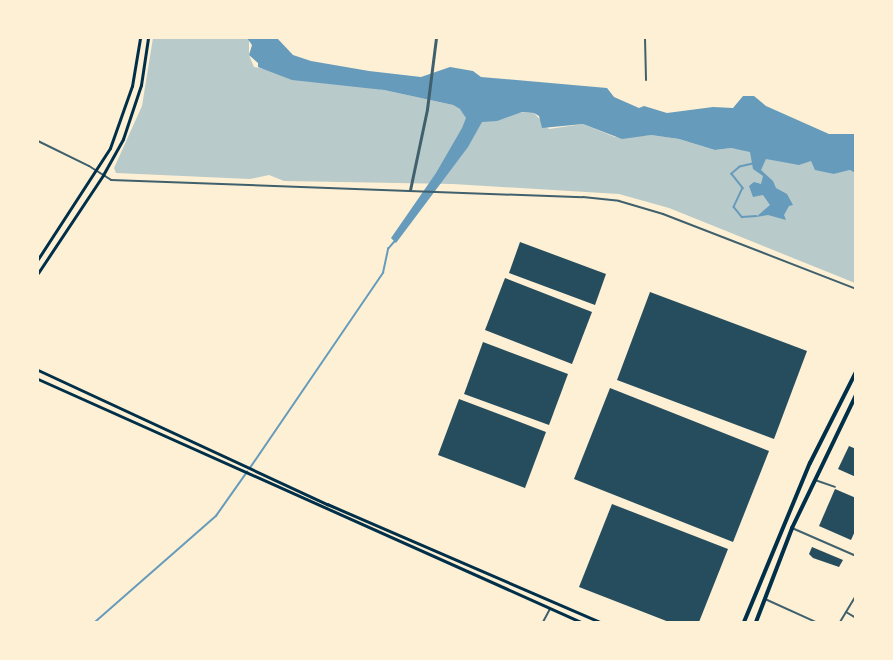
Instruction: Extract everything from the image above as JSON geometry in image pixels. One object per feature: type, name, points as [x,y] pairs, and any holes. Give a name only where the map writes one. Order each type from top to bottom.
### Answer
[{"type":"main road","points":[[38,259],[110,148],[127,103],[140,38]]},
{"type":"main road","points":[[38,273],[103,175],[123,139],[136,101],[148,38]]},
{"type":"main road","points":[[38,370],[254,470],[600,622]]},
{"type":"main road","points":[[744,622],[810,463],[855,372]]},
{"type":"main road","points":[[38,379],[581,622]]},
{"type":"main road","points":[[756,622],[792,528],[855,395]]},
{"type":"street","points":[[410,190],[427,109],[436,38]]},
{"type":"street","points":[[645,38],[646,80]]},
{"type":"street","points":[[38,141],[111,180],[120,181],[410,190],[583,197],[619,201],[663,214],[855,289]]},
{"type":"street","points":[[814,479],[835,487]]},
{"type":"street","points":[[792,528],[855,556]]},
{"type":"street","points":[[840,622],[855,595]]},
{"type":"street","points":[[765,599],[816,622]]},
{"type":"street","points":[[543,622],[550,609]]},
{"type":"street","points":[[846,612],[855,618]]},
{"type":"shaded area","points":[[153,38],[249,38],[249,55],[254,67],[384,90],[453,105],[460,109],[534,113],[549,129],[583,124],[615,137],[651,135],[679,139],[715,150],[731,148],[811,161],[834,174],[850,170],[855,173],[855,283],[669,208],[619,194],[453,184],[284,181],[269,175],[250,179],[116,173],[114,168],[142,106]]},
{"type":"water","points":[[247,38],[277,38],[293,55],[311,61],[369,71],[421,77],[450,67],[473,71],[481,77],[607,88],[614,97],[639,108],[644,106],[667,113],[713,107],[733,108],[743,96],[754,96],[766,106],[829,134],[855,134],[855,173],[850,170],[834,174],[815,170],[811,161],[799,165],[766,159],[761,170],[773,181],[776,188],[787,194],[793,205],[789,206],[784,215],[786,220],[768,215],[756,217],[770,205],[763,195],[753,197],[749,186],[754,182],[761,184],[763,176],[753,169],[750,152],[731,148],[715,150],[679,139],[651,135],[622,139],[583,124],[542,128],[539,116],[522,112],[497,121],[482,122],[468,147],[396,243],[391,238],[436,173],[462,128],[466,118],[460,109],[453,105],[384,90],[292,80],[258,67],[258,63],[249,55],[252,45]]},
{"type":"building","points":[[520,242],[606,274],[595,305],[509,273]]},
{"type":"building","points":[[505,278],[592,312],[572,364],[485,330]]},
{"type":"building","points":[[650,292],[807,351],[774,439],[617,380]]},
{"type":"building","points":[[483,342],[568,374],[549,425],[464,394]]},
{"type":"building","points":[[610,388],[769,451],[733,542],[574,479]]},
{"type":"building","points":[[459,399],[546,432],[525,488],[438,455]]},
{"type":"building","points":[[849,446],[856,449],[856,477],[838,469]]},
{"type":"building","points":[[835,489],[856,498],[856,529],[851,540],[819,526]]},
{"type":"building","points":[[612,504],[728,549],[699,622],[669,622],[579,587]]},
{"type":"building","points":[[812,547],[843,560],[839,567],[813,558],[809,554]]},
{"type":"waterway","points":[[753,164],[740,167],[732,174],[743,188],[734,207],[742,217],[756,216]]},
{"type":"waterway","points":[[250,468],[383,273],[388,249],[395,241]]},
{"type":"waterway","points":[[95,622],[216,516],[247,472]]}]
